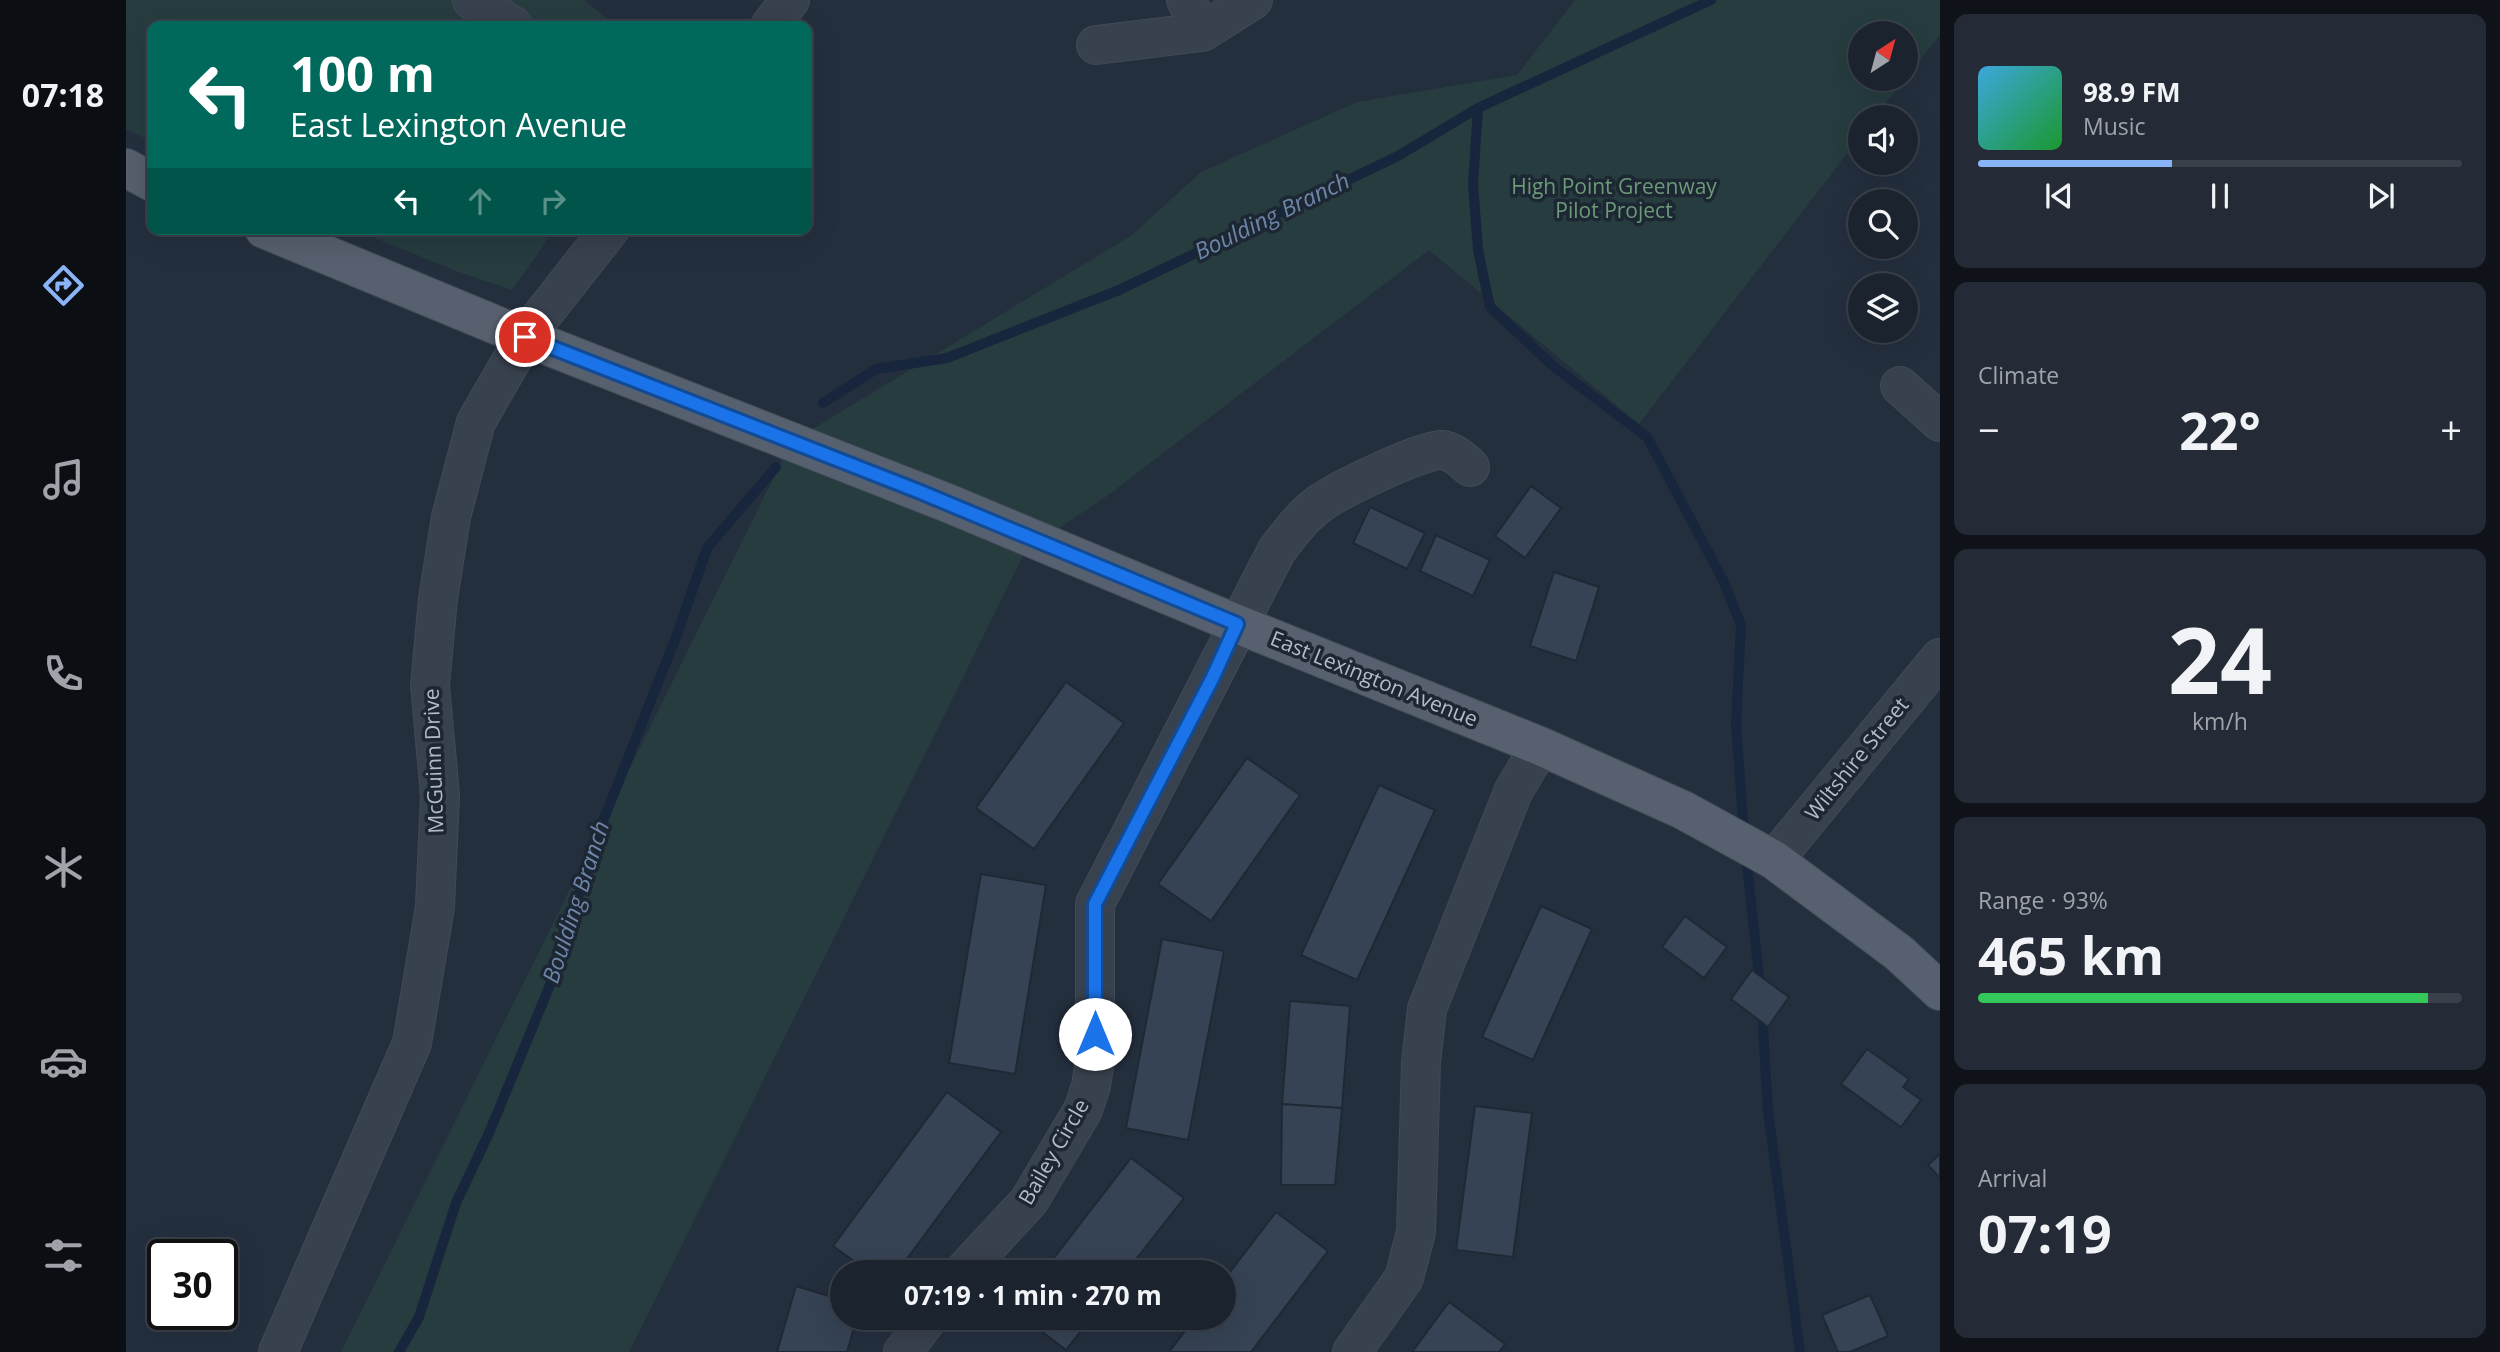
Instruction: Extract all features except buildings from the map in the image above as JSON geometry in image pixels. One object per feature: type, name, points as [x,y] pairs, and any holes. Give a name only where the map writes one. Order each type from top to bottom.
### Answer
[{"type":"main road","points":[[126,168],[147,179]]},
{"type":"main road","name":"East Lexington Avenue","points":[[278,235],[525,337],[918,491],[1540,746],[1683,810],[1774,860],[1899,953],[1940,991]]},
{"type":"street","points":[[472,0],[505,21]]},
{"type":"street","points":[[774,21],[790,0]]},
{"type":"street","points":[[1096,45],[1253,0]]},
{"type":"street","name":"McGuinn Drive","points":[[278,1352],[412,1043],[435,907],[440,795],[430,685],[438,599],[449,530],[477,422],[525,337],[605,235]]},
{"type":"street","points":[[1900,386],[1940,422]]},
{"type":"street","name":"Bailey Circle","points":[[974,1260],[1029,1201],[1083,1110],[1091,1086],[1095,1060],[1095,904],[1277,550],[1294,528],[1321,502],[1349,485],[1429,452],[1444,450],[1470,467]]},
{"type":"street","name":"Wiltshire Street","points":[[1774,860],[1940,658]]},
{"type":"street","points":[[1353,1352],[1404,1278],[1416,1232],[1421,1062],[1427,1009],[1513,792],[1540,746]]},
{"type":"street","points":[[903,1352],[919,1330]]},
{"type":"green space","points":[[126,0],[584,0],[610,21],[147,21],[147,140],[126,129]]},
{"type":"green space","name":"High Point Greenway Pilot Project","points":[[1575,0],[1940,0],[1940,35],[1918,63],[1918,21],[1848,21],[1848,91],[1896,91],[1884,105],[1848,105],[1848,153],[1639,424],[1429,250],[1107,496],[1026,550],[629,1352],[341,1352],[791,442],[1132,235],[1201,172],[1357,102],[1517,75]]},
{"type":"green space","points":[[367,235],[551,235],[512,290]]},
{"type":"waterway","name":"Boulding Branch","points":[[823,403],[876,369],[947,358],[1119,290],[1398,156],[1478,108],[1711,0]]},
{"type":"waterway","points":[[1478,108],[1473,184],[1478,250],[1490,307],[1553,366],[1647,437],[1723,580],[1741,625],[1736,723],[1744,833]]},
{"type":"waterway","name":"Boulding Branch","points":[[399,1352],[419,1317],[456,1203],[489,1133],[557,968],[594,844],[678,632],[707,548],[776,467]]},
{"type":"waterway","points":[[1746,855],[1760,986]]},
{"type":"waterway","points":[[1762,1012],[1768,1111],[1800,1352]]},
{"type":"route","points":[[525,337],[918,491],[1237,624],[1213,677],[1095,904],[1095,1034]]}]
